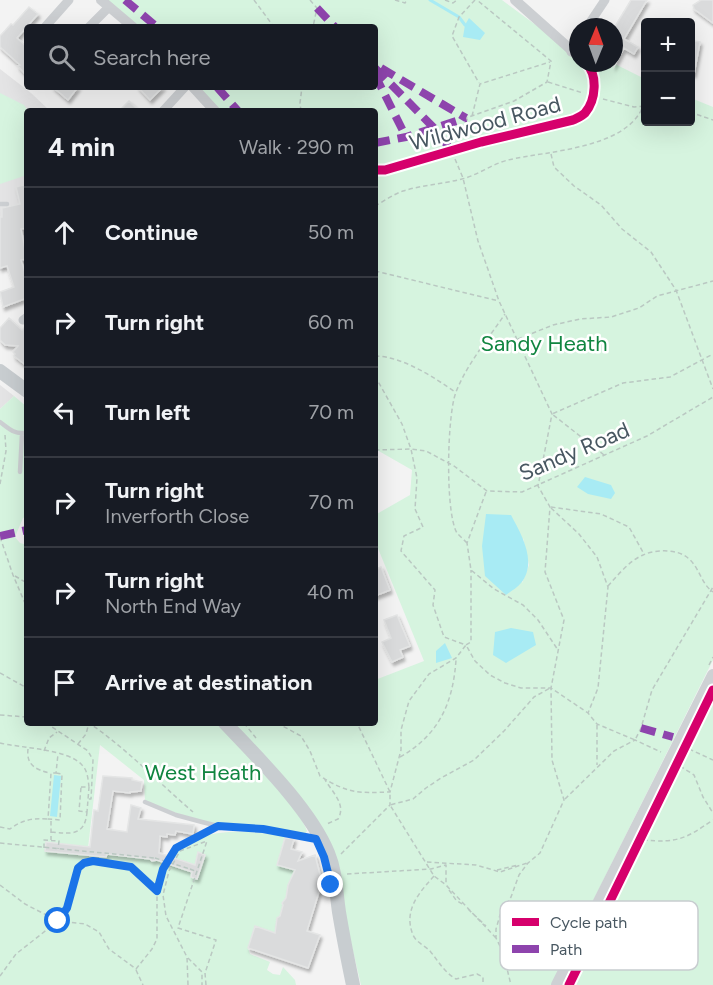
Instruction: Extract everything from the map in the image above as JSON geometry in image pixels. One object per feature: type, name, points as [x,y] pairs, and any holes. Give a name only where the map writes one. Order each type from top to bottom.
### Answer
[{"type":"main road","points":[[0,371],[24,389]]},
{"type":"main road","points":[[599,901],[713,675]]},
{"type":"main road","points":[[228,726],[292,799],[329,854],[335,875],[339,911],[353,985]]},
{"type":"main road","points":[[319,840],[339,911]]},
{"type":"main road","points":[[557,985],[565,970]]},
{"type":"street","points":[[48,24],[69,0]]},
{"type":"street","points":[[515,0],[569,49]]},
{"type":"street","points":[[593,18],[605,0]]},
{"type":"street","points":[[91,24],[105,4],[129,24]]},
{"type":"street","name":"Wildwood Road","points":[[378,170],[573,120],[584,114],[593,96],[592,72]]},
{"type":"street","points":[[165,108],[182,90]]},
{"type":"street","points":[[196,90],[212,108]]},
{"type":"lane","points":[[0,204],[7,204]]},
{"type":"lane","points":[[0,422],[12,432],[24,433]]},
{"type":"lane","points":[[20,472],[24,441]]},
{"type":"lane","points":[[145,802],[176,815],[218,826],[263,829],[319,840]]},
{"type":"path","points":[[254,0],[272,24]]},
{"type":"path","points":[[310,0],[317,8],[314,24]]},
{"type":"path","points":[[395,0],[406,2]]},
{"type":"path","points":[[445,0],[453,3],[458,0]]},
{"type":"path","points":[[472,116],[480,84],[452,36],[459,17],[476,0],[550,62]]},
{"type":"path","points":[[548,82],[550,62]]},
{"type":"path","points":[[480,84],[550,62]]},
{"type":"path","points":[[481,142],[466,118],[514,101],[548,82],[634,107],[641,106]]},
{"type":"path","points":[[301,108],[302,90]]},
{"type":"path","points":[[378,204],[401,191],[463,178],[508,160],[551,154],[601,140],[623,130],[639,118],[641,113]]},
{"type":"path","points":[[695,114],[713,120]]},
{"type":"path","points":[[451,150],[463,178],[478,241],[500,301],[552,414],[604,455]]},
{"type":"path","points":[[551,154],[554,167],[574,186],[601,205],[622,229],[651,252],[676,290],[713,389]]},
{"type":"path","points":[[378,272],[500,301]]},
{"type":"path","points":[[518,339],[553,325],[580,319],[611,317],[639,308],[657,296],[713,281]]},
{"type":"path","points":[[467,543],[457,532],[451,505],[448,463],[449,420],[456,393],[470,365],[505,314]]},
{"type":"path","points":[[552,414],[623,383],[670,377],[713,354]]},
{"type":"path","points":[[378,356],[387,356],[436,378],[456,393]]},
{"type":"path","points":[[378,381],[402,424],[411,449],[417,478],[415,509],[423,527],[404,536],[401,551],[435,590],[433,605],[444,637],[466,645],[475,661],[490,675],[521,688],[551,688],[588,712],[597,724],[659,752]]},
{"type":"path","points":[[552,414],[538,486],[550,507],[579,534],[597,557],[608,587],[598,688],[588,712]]},
{"type":"path","points":[[0,484],[6,451],[5,435]]},
{"type":"path","points":[[378,450],[426,451],[448,463],[487,491],[467,543],[471,570],[471,642],[456,658],[429,674],[409,701],[401,730],[399,757],[390,792],[390,805],[434,876],[446,885],[456,900],[474,913],[496,938],[500,946]]},
{"type":"path","points":[[550,507],[601,514],[629,527],[644,554]]},
{"type":"path","points":[[550,507],[545,572],[564,620],[551,688],[552,760],[564,800]]},
{"type":"path","points":[[0,537],[24,601]]},
{"type":"path","points":[[608,587],[623,570],[644,554],[666,551],[678,552],[687,557],[697,568],[704,584],[712,592]]},
{"type":"path","points":[[471,570],[494,589],[523,605],[538,620],[558,651]]},
{"type":"path","points":[[13,575],[24,581]]},
{"type":"path","points":[[426,862],[476,865],[500,872],[528,862],[540,853],[564,800],[614,751],[635,740],[641,728],[652,690],[713,587]]},
{"type":"path","points":[[399,757],[416,748],[429,735],[442,716],[451,698],[456,658]]},
{"type":"path","points":[[0,673],[24,686]]},
{"type":"path","points":[[336,859],[390,805],[413,799],[441,778],[474,760],[534,697],[551,688]]},
{"type":"path","points":[[0,715],[24,717]]},
{"type":"path","points":[[597,724],[597,766]]},
{"type":"path","points":[[50,726],[88,751],[93,760],[91,799],[88,799]]},
{"type":"path","points":[[78,744],[86,734],[88,726]]},
{"type":"path","points":[[93,726],[135,758],[154,779],[196,814],[202,822]]},
{"type":"path","points":[[283,726],[301,736],[321,776],[336,795],[341,807],[338,819],[324,825]]},
{"type":"path","points":[[358,726],[390,792]]},
{"type":"path","points":[[44,751],[49,738],[58,731]]},
{"type":"path","points":[[0,743],[71,757],[83,765],[88,777],[89,788],[86,823],[79,831],[51,832]]},
{"type":"path","points":[[713,760],[686,745],[675,769],[694,775],[713,813]]},
{"type":"path","points":[[0,827],[10,829],[22,821],[35,819],[60,820],[62,774],[39,771],[27,756],[28,748]]},
{"type":"path","points":[[57,773],[58,754]]},
{"type":"path","points":[[48,819],[51,773]]},
{"type":"path","points":[[324,778],[344,790],[367,793],[390,792]]},
{"type":"path","points":[[87,812],[79,811],[81,787],[89,788]]},
{"type":"path","points":[[51,820],[51,840]]},
{"type":"path","points":[[637,844],[686,838],[713,820]]},
{"type":"path","points":[[136,969],[157,939],[157,891],[163,869],[176,848],[218,826]]},
{"type":"path","points":[[637,844],[644,831]]},
{"type":"path","points":[[44,848],[44,840],[51,840],[58,841],[58,850]]},
{"type":"path","points":[[202,985],[202,972],[187,957],[166,916],[163,898],[169,871],[180,851],[207,841],[178,928],[216,940],[206,974],[206,985]]},
{"type":"path","points":[[0,843],[155,858],[196,871]]},
{"type":"path","points":[[93,861],[94,853]]},
{"type":"path","points":[[0,976],[16,954],[58,921],[67,908],[78,868],[93,861],[131,867],[157,891]]},
{"type":"path","points":[[335,875],[431,869],[468,863],[497,870],[528,862]]},
{"type":"path","points":[[509,901],[519,875],[528,862]]},
{"type":"path","points":[[446,865],[446,885]]},
{"type":"path","points":[[434,876],[416,897],[410,916],[413,937],[430,951],[447,974],[456,980],[477,974],[483,977],[483,985]]},
{"type":"path","points":[[0,885],[25,903],[58,921],[85,924],[99,932],[109,949],[136,969],[143,985]]},
{"type":"path","points":[[157,898],[163,898]]},
{"type":"path","points":[[496,938],[500,915]]},
{"type":"path","points":[[187,957],[188,985]]},
{"type":"path","points":[[507,970],[511,985]]},
{"type":"shaded area","points":[[0,69],[47,108],[24,108],[24,266],[0,271]]},
{"type":"shaded area","points":[[0,385],[14,396],[0,409]]},
{"type":"green space","name":"Sandy Heath","points":[[101,0],[502,0],[569,49],[569,72],[623,72],[623,68],[641,77],[641,126],[695,126],[695,100],[713,107],[713,660],[593,901],[500,901],[500,970],[558,970],[551,985],[361,985],[335,875],[293,800],[295,809],[307,831],[305,834],[202,822],[145,802],[144,780],[100,745],[88,848],[172,858],[183,847],[195,840],[224,832],[285,836],[277,864],[295,870],[288,885],[286,898],[282,903],[280,916],[277,918],[275,933],[255,926],[248,948],[250,954],[270,962],[267,970],[273,974],[280,975],[283,967],[295,980],[296,985],[0,985],[0,409],[14,396],[24,404],[24,518],[15,537],[24,544],[24,726],[378,726],[378,679],[424,661],[378,548],[378,513],[410,495],[412,470],[378,451],[378,108],[210,108],[196,90],[378,90],[378,24],[127,24]],"holes":[[[523,538],[529,565],[522,583]]]},
{"type":"green space","points":[[0,93],[26,108],[24,108],[24,176],[0,184]]},
{"type":"green space","points":[[713,695],[713,985],[572,985],[579,970],[698,970],[698,901],[613,901]]},
{"type":"water","points":[[469,18],[485,33],[480,40],[463,37]]},
{"type":"water","points":[[585,477],[611,485],[615,493],[611,499],[588,494],[577,487]]},
{"type":"water","points":[[486,514],[511,515],[526,548],[528,566],[526,575],[519,585],[506,595],[485,576],[482,546]]},
{"type":"water","points":[[511,628],[533,632],[536,645],[506,663],[493,655],[495,632]]},
{"type":"water","points":[[445,643],[452,658],[436,663],[436,651]]},
{"type":"water","points":[[54,775],[61,776],[57,817],[50,816]]},
{"type":"building","points":[[631,0],[647,0],[624,39],[638,47],[634,54],[624,48],[623,50],[623,18],[620,18]]},
{"type":"building","points":[[701,0],[713,0],[713,23],[694,9],[693,5]]},
{"type":"building","points":[[29,7],[38,14],[29,24],[24,24],[24,30],[17,38],[24,44],[24,73],[18,66],[20,65],[0,47],[0,36],[11,24],[13,25]]},
{"type":"building","points":[[695,41],[700,42],[695,69]]},
{"type":"building","points":[[56,90],[76,90],[68,100]]},
{"type":"building","points":[[141,90],[160,90],[150,100]]},
{"type":"building","points":[[129,101],[136,108],[122,108]]},
{"type":"building","points":[[24,185],[24,228],[21,229],[24,260],[21,260],[24,269],[24,299],[3,307],[0,292],[14,287],[7,266],[0,268],[0,217],[2,217],[2,208],[20,204],[16,187]]},
{"type":"building","points":[[9,318],[22,330],[24,328],[24,364],[14,356],[13,352],[18,346],[5,345],[0,340],[0,328]]},
{"type":"building","points":[[381,567],[390,590],[378,595],[378,568]]},
{"type":"building","points":[[397,615],[410,646],[400,650],[403,657],[392,662],[382,642],[391,638],[384,620]]},
{"type":"building","points":[[103,776],[132,778],[132,780],[142,782],[141,791],[130,793],[113,791],[107,829],[127,832],[131,805],[141,808],[138,819],[194,825],[193,834],[176,831],[175,835],[160,836],[159,853],[195,865],[198,852],[205,855],[197,879],[191,877],[192,872],[157,860],[107,854],[106,857],[45,851],[46,842],[90,847],[94,810],[98,811]]},
{"type":"building","points":[[285,838],[294,839],[291,849],[302,852],[298,861],[315,855],[322,882],[307,931],[320,935],[308,968],[248,948],[255,926],[275,933],[277,918],[280,916],[282,903],[286,898],[288,885],[295,870],[277,865]]},
{"type":"waterway","points":[[430,0],[459,17],[465,25]]},
{"type":"marked path","points":[[125,0],[153,24]]},
{"type":"marked path","points":[[317,8],[332,24]]},
{"type":"marked path","points":[[381,68],[466,118]]},
{"type":"marked path","points":[[378,71],[434,128],[451,150]]},
{"type":"marked path","points":[[378,81],[406,137]]},
{"type":"marked path","points":[[220,90],[235,108]]},
{"type":"marked path","points":[[378,142],[406,137],[466,118]]},
{"type":"marked path","points":[[0,536],[24,531]]},
{"type":"marked path","points":[[641,728],[673,737]]},
{"type":"cycle path","points":[[378,170],[578,118],[589,108],[593,95],[594,81],[591,72]]},
{"type":"cycle path","points":[[610,901],[713,690]]},
{"type":"cycle path","points":[[569,985],[576,970]]},
{"type":"route","points":[[58,921],[67,908],[78,868],[84,863],[93,861],[131,867],[157,891],[168,857],[176,848],[218,826],[263,829],[316,839],[324,857],[331,885]]},
{"type":"park label","name":"West Heath","points":[[203,772]]}]
